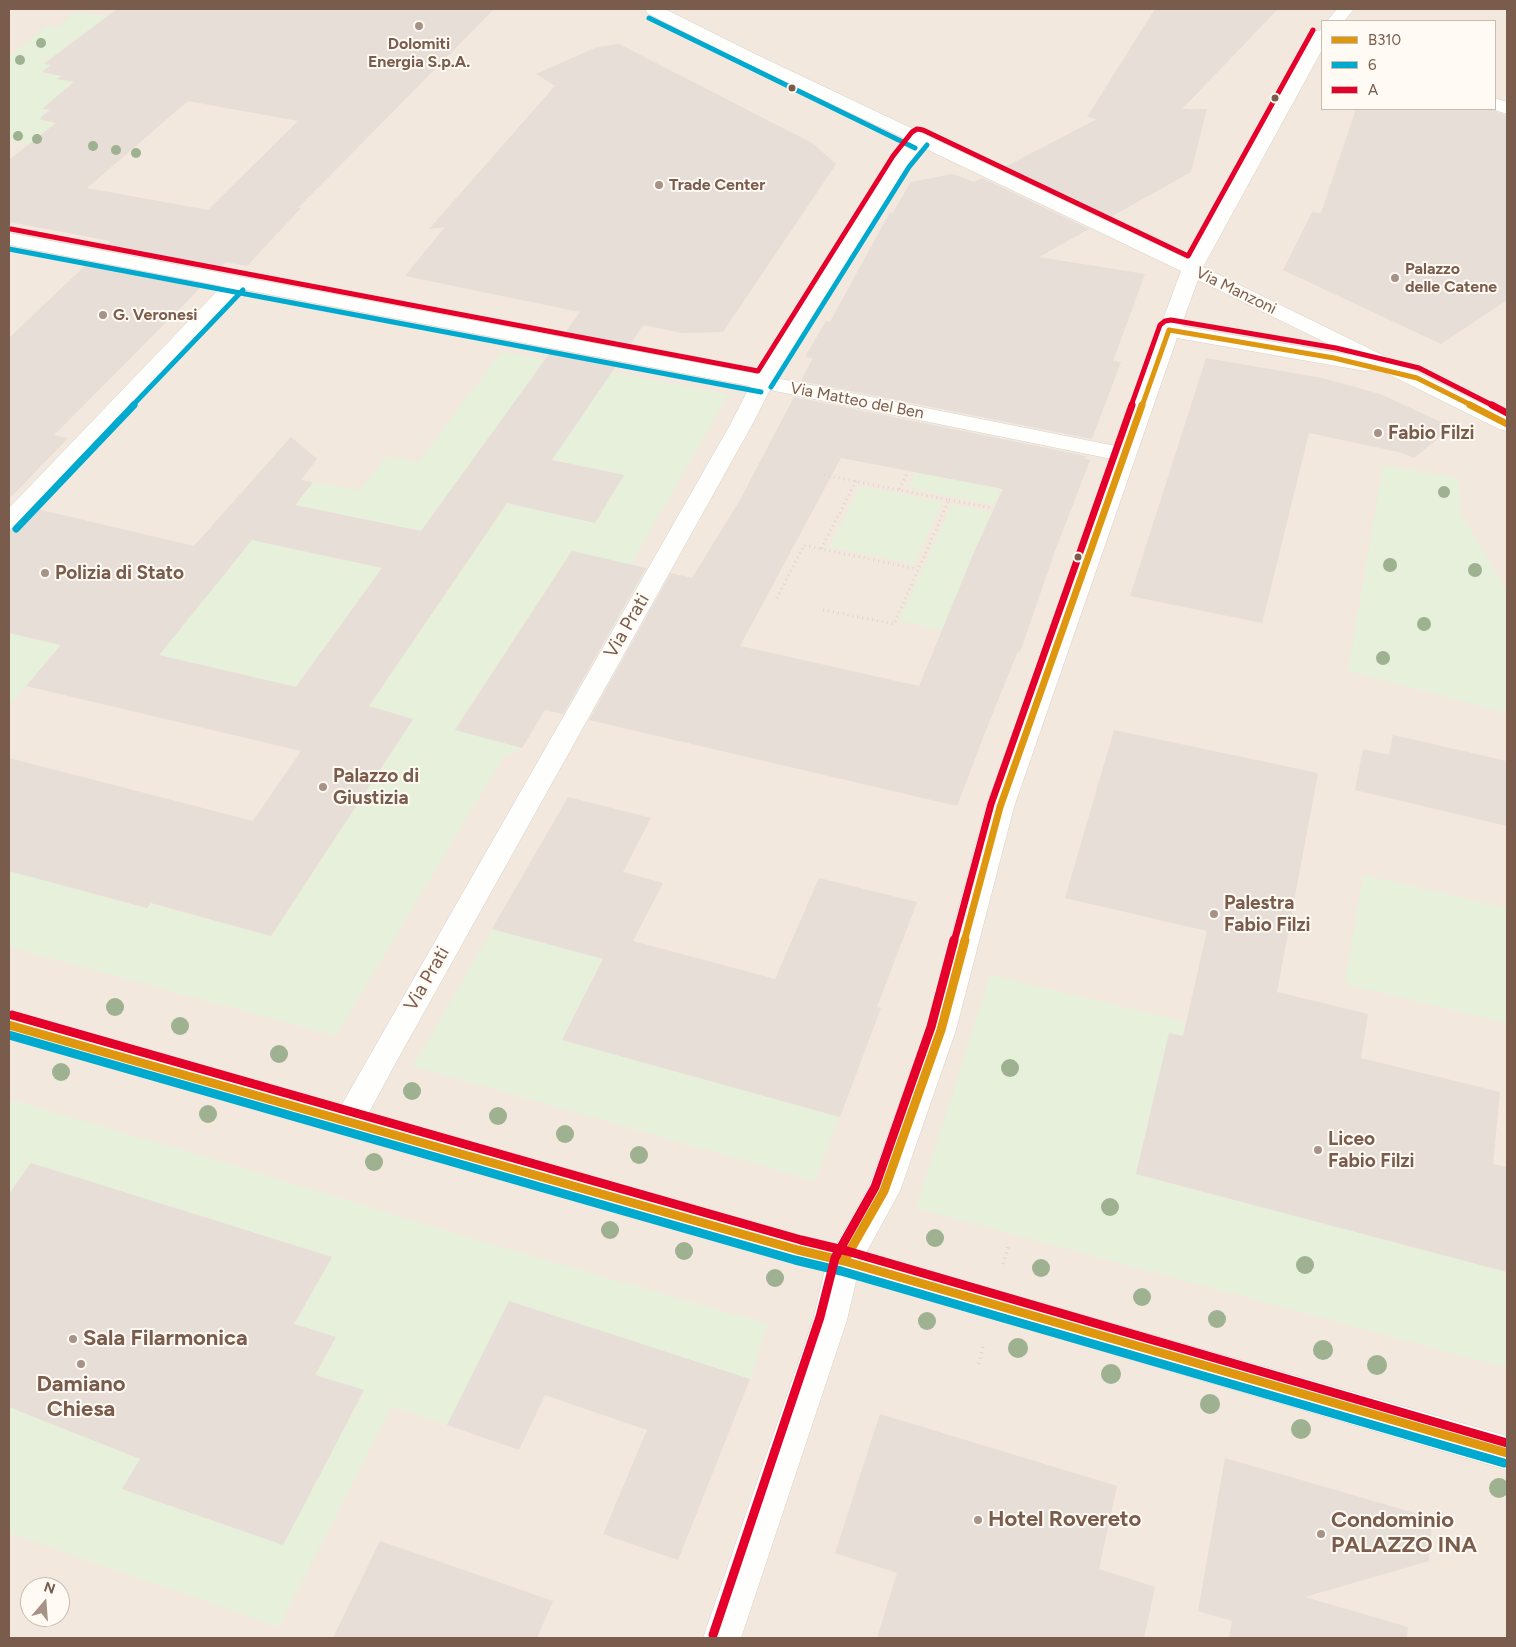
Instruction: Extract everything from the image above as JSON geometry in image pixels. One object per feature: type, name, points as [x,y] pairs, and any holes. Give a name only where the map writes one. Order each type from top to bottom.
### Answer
[{"type":"street","name":"Via Manzoni","points":[[653,9],[919,140],[1192,268],[1507,424]]},
{"type":"street","points":[[1336,20],[1346,9]]},
{"type":"street","points":[[722,1638],[830,1320],[844,1261],[884,1191],[940,1030],[1000,807],[1192,268],[1301,69],[1321,37]]},
{"type":"street","name":"Via Prati","points":[[348,1122],[382,1057],[736,434],[763,382],[902,161],[919,140]]},
{"type":"street","name":"Via Matteo del Ben","points":[[9,239],[763,382],[1125,455]]},
{"type":"street","points":[[9,522],[236,283]]},
{"type":"street","name":"Via Manzoni","points":[[1170,330],[1334,358],[1416,378]]},
{"type":"street","points":[[9,1025],[798,1250],[844,1261],[1507,1453]]},
{"type":"path","points":[[899,490],[908,471]]},
{"type":"path","points":[[824,475],[993,508]]},
{"type":"path","points":[[821,549],[856,482]]},
{"type":"path","points":[[823,610],[894,624],[949,500]]},
{"type":"path","points":[[777,598],[804,546],[917,569]]},
{"type":"shaded area","points":[[9,9],[1507,9],[1507,1638],[9,1638]]},
{"type":"green space","points":[[76,12],[172,25],[91,34],[84,33],[67,46],[73,47],[69,50],[63,49],[44,63],[51,65],[62,76],[58,79],[95,86],[68,95],[60,94],[42,108],[50,110],[39,119],[56,123],[51,127],[49,147],[9,140],[9,57],[46,26],[57,28]]},
{"type":"green space","points":[[501,352],[729,394],[637,553],[632,565],[572,551],[455,729],[522,748],[504,756],[336,1036],[9,947],[9,866],[14,867],[12,872],[147,908],[151,903],[271,936],[413,720],[369,706],[495,521],[439,508],[421,531],[295,505],[313,482],[360,490],[386,456],[418,462]],"holes":[[[552,460],[624,475],[595,523],[451,490]]]},
{"type":"green space","points":[[1383,465],[1459,478],[1461,514],[1507,590],[1507,713],[1348,671]]},
{"type":"green space","points":[[916,472],[1001,489],[994,505],[908,488]]},
{"type":"green space","points":[[860,486],[943,502],[914,564],[829,547]]},
{"type":"green space","points":[[952,504],[992,512],[942,630],[899,621]]},
{"type":"green space","points":[[252,540],[382,568],[296,687],[159,655]]},
{"type":"green space","points":[[9,633],[61,645],[9,706]]},
{"type":"green space","points":[[1363,875],[1507,908],[1507,1023],[1345,984]]},
{"type":"green space","points":[[624,921],[562,1040],[839,1117],[815,1181],[413,1066],[492,929],[566,949]]},
{"type":"green space","points":[[990,975],[1295,1048],[1273,1058],[1169,1033],[1136,1174],[1507,1272],[1507,1368],[916,1208]]},
{"type":"green space","points":[[9,1099],[220,1161],[473,1239],[768,1324],[750,1379],[509,1301],[447,1425],[392,1406],[279,1627],[9,1533],[9,1407],[81,1435],[203,1352],[123,1489],[283,1545],[364,1391],[315,1375],[336,1337],[294,1324],[331,1257],[31,1163],[9,1194]]},
{"type":"building","points":[[117,9],[494,9],[298,208],[301,208],[247,266],[226,262],[218,270],[103,249],[111,241],[9,222],[9,160],[56,123],[39,119],[50,110],[42,109],[74,82],[57,79],[62,76],[42,72],[51,65],[44,64]],"holes":[[[188,101],[298,121],[208,210],[87,188]]]},
{"type":"building","points":[[1155,9],[1278,9],[1182,109],[1207,109],[1191,172],[1107,219],[1001,169],[1097,119],[1087,117]]},
{"type":"building","name":"Trade Center","points":[[619,44],[812,143],[836,164],[723,332],[682,333],[643,325],[628,348],[563,336],[580,312],[405,276],[445,227],[429,229],[555,86],[536,74],[597,47]]},
{"type":"building","points":[[1356,110],[1492,110],[1507,116],[1507,300],[1441,344],[1283,270],[1312,212],[1321,213]]},
{"type":"building","points":[[953,174],[974,182],[982,178],[1089,229],[1039,257],[1145,274],[1113,361],[1121,362],[1092,439],[801,381],[813,358],[805,357],[826,321],[830,322],[890,212],[892,214],[911,182]]},
{"type":"building","name":"G. Veronesi","points":[[89,262],[204,284],[54,435],[68,438],[9,499],[9,338]]},
{"type":"building","points":[[552,350],[618,363],[552,460],[624,475],[595,523],[507,503],[369,706],[413,719],[271,936],[151,903],[147,908],[9,871],[9,758],[253,821],[301,751],[26,686],[61,645],[9,633],[9,531],[18,528],[37,509],[194,546],[291,437],[317,459],[301,480],[313,482],[295,505],[421,531]],"holes":[[[252,540],[382,568],[296,687],[159,655]]]},
{"type":"building","points":[[1206,358],[1322,378],[1380,394],[1452,427],[1414,458],[1399,452],[1309,433],[1262,623],[1130,596]]},
{"type":"building","points":[[794,397],[1086,456],[1084,459],[1090,460],[1055,551],[1020,652],[1018,651],[957,806],[589,720],[671,573],[692,578],[740,500]],"holes":[[[841,458],[1003,489],[975,550],[919,686],[740,646]]]},
{"type":"building","points":[[572,551],[646,568],[563,714],[545,710],[522,748],[455,730]]},
{"type":"building","points":[[1114,730],[1318,773],[1277,992],[1368,1014],[1361,1058],[1500,1092],[1493,1164],[1507,1167],[1507,1272],[1136,1174],[1169,1033],[1183,1036],[1207,931],[1065,898]]},
{"type":"building","points":[[1393,735],[1507,761],[1507,826],[1355,790],[1363,749],[1389,755]]},
{"type":"building","points":[[568,797],[651,818],[623,872],[663,883],[633,941],[775,979],[819,878],[917,902],[877,1007],[881,1008],[840,1117],[562,1040],[603,959],[492,929]]},
{"type":"building","name":"Damiano Chiesa","points":[[31,1163],[332,1257],[294,1324],[336,1337],[315,1375],[364,1390],[283,1545],[122,1489],[140,1459],[9,1407],[9,1194]]},
{"type":"building","points":[[509,1301],[750,1379],[678,1560],[603,1534],[647,1430],[545,1395],[519,1450],[447,1425]]},
{"type":"building","name":"Hotel Rovereto","points":[[880,1414],[1117,1486],[1099,1569],[1155,1587],[1144,1638],[877,1638],[897,1573],[835,1553]]},
{"type":"building","name":"Condominio PALAZZO INA","points":[[1225,1458],[1432,1518],[1429,1561],[1305,1597],[1408,1627],[1407,1638],[1229,1638],[1232,1621],[1198,1611]]},
{"type":"building","points":[[380,1541],[553,1601],[537,1638],[333,1638]]},
{"type":"transit line","name":"6","points":[[649,18],[915,148]]},
{"type":"transit line","name":"A","points":[[11,229],[758,371],[893,156],[912,132],[917,129],[923,130],[1188,256],[1313,30]]},
{"type":"transit line","name":"6","points":[[771,387],[909,167],[927,145]]},
{"type":"transit line","name":"6","points":[[9,249],[761,392]]},
{"type":"transit line","name":"6","points":[[16,529],[243,290]]},
{"type":"transit line","name":"A","points":[[713,1635],[820,1317],[835,1258],[875,1187],[931,1027],[991,804],[1160,325],[1165,321],[1171,320],[1336,348],[1419,368],[1507,413]]},
{"type":"transit line","name":"B310","points":[[1169,330],[1334,358],[1417,378],[1507,424]]},
{"type":"transit line","name":"B310","points":[[844,1261],[884,1191],[941,1030],[1000,807],[1169,330]]},
{"type":"transit line","name":"A","points":[[12,1015],[801,1240],[847,1251],[1507,1443]]},
{"type":"transit line","name":"B310","points":[[9,1025],[798,1250],[844,1261],[1507,1453]]},
{"type":"transit line","name":"6","points":[[9,1035],[795,1260],[841,1271],[1504,1463]]},
{"type":"place","name":"Dolomiti Energia S.p.A.","points":[[419,26]]},
{"type":"place","name":"Trade Center","points":[[659,185]]},
{"type":"place","name":"Palazzo delle Catene","points":[[1395,278]]},
{"type":"place","name":"G. Veronesi","points":[[103,315]]},
{"type":"place","name":"Fabio Filzi","points":[[1378,433]]},
{"type":"place","name":"Polizia di Stato","points":[[45,573]]},
{"type":"place","name":"Palazzo di Giustizia","points":[[323,787]]},
{"type":"place","name":"Palestra Fabio Filzi","points":[[1214,914]]},
{"type":"place","name":"Liceo Fabio Filzi","points":[[1318,1150]]},
{"type":"place","name":"Sala Filarmonica","points":[[73,1339]]},
{"type":"place","name":"Damiano Chiesa","points":[[81,1364]]},
{"type":"place","name":"Hotel Rovereto","points":[[978,1520]]},
{"type":"place","name":"Condominio PALAZZO INA","points":[[1321,1534]]}]
